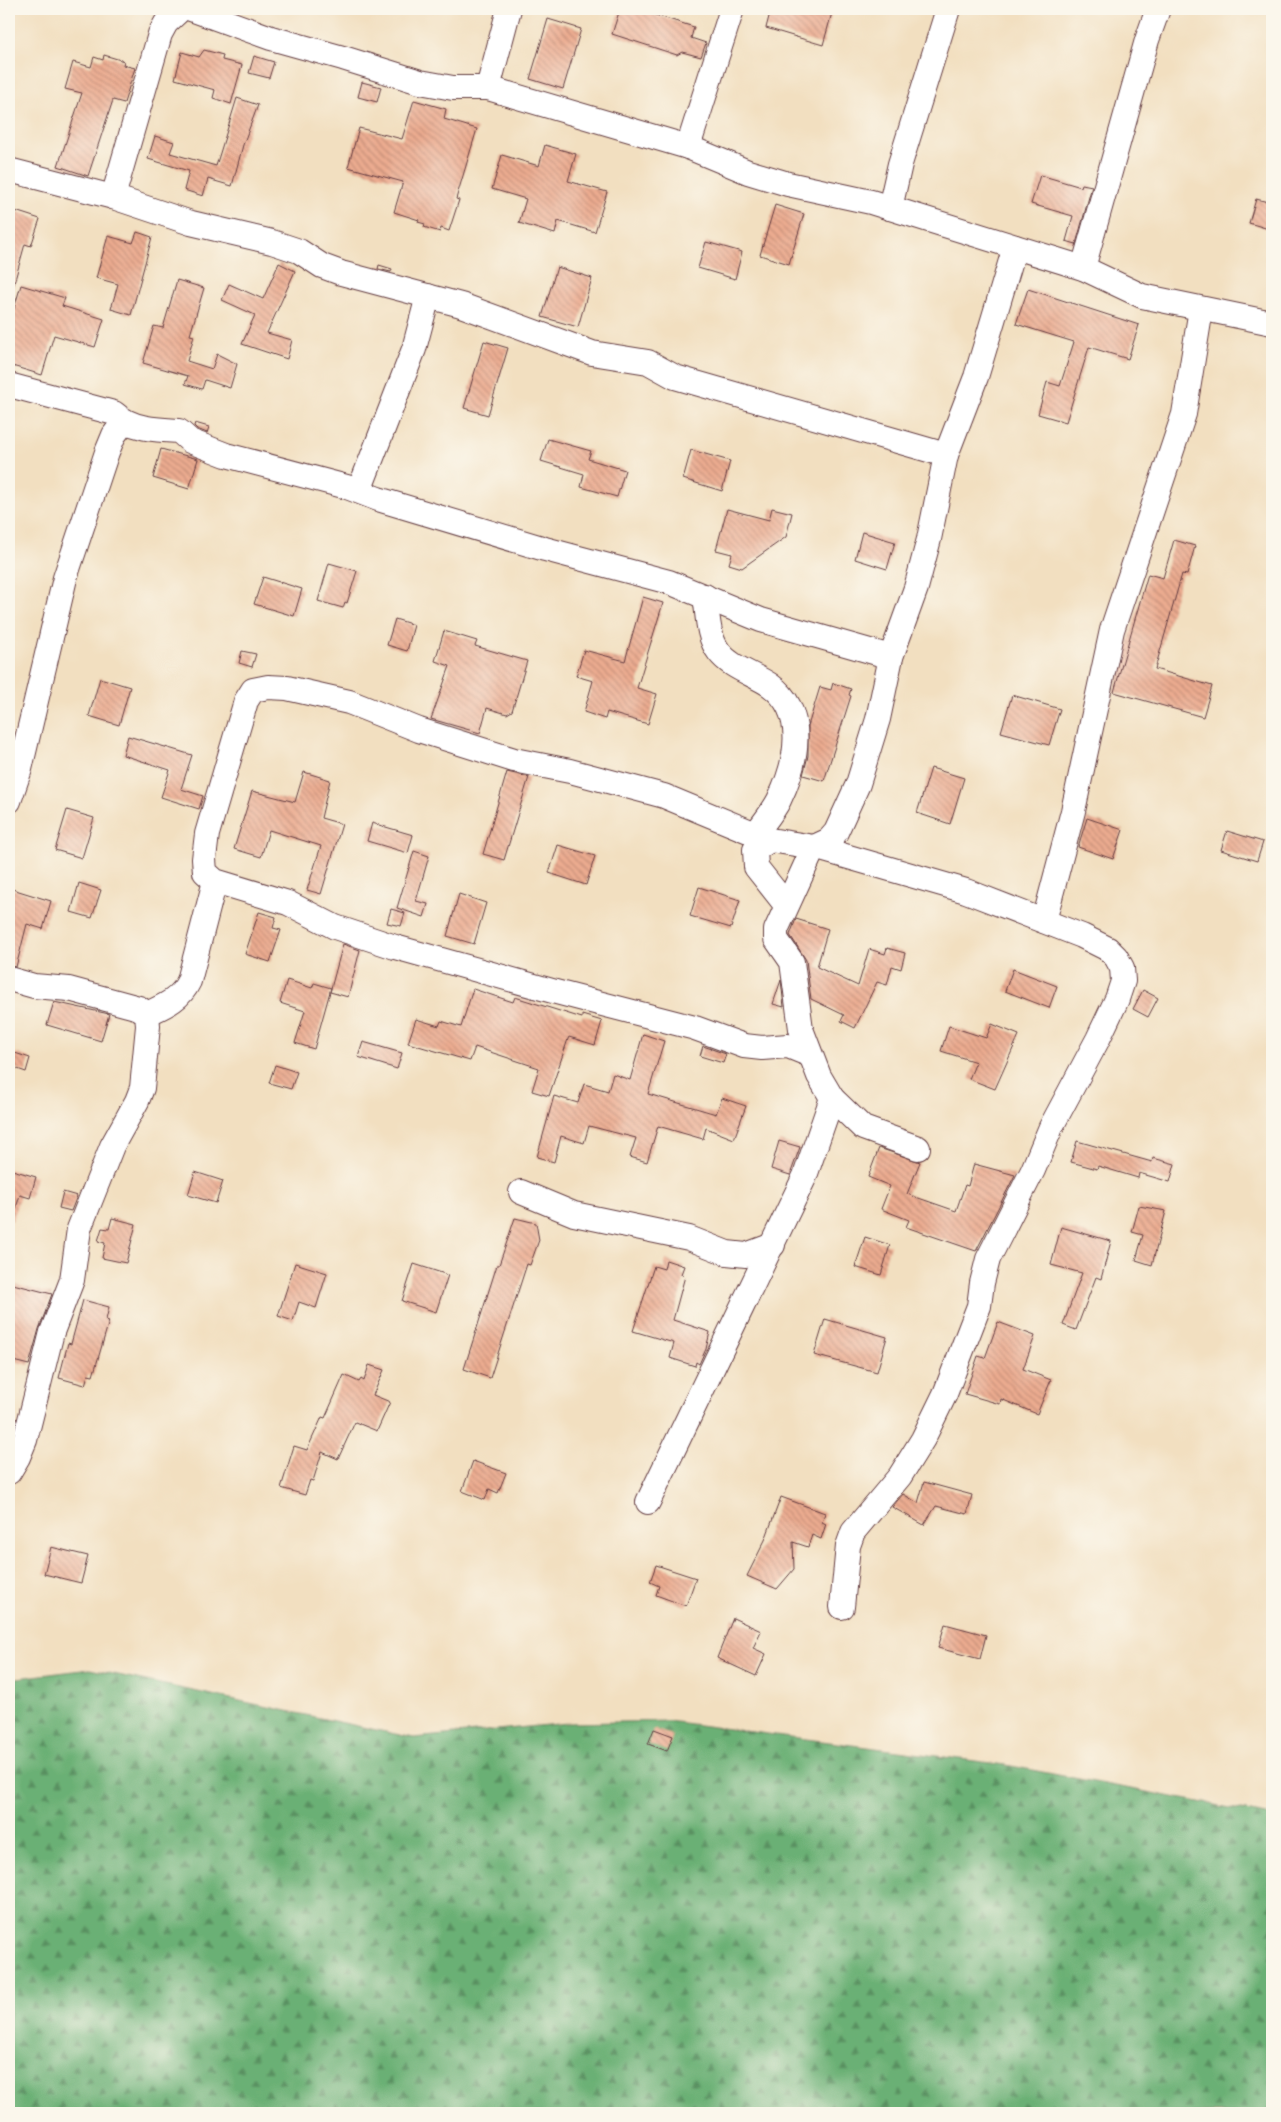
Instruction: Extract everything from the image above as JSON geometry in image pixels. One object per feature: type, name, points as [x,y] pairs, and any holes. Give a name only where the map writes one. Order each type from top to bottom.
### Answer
[{"type":"street","points":[[113,197],[160,34],[166,23],[182,9]]},
{"type":"street","points":[[191,9],[271,38],[420,82],[446,87],[488,88],[688,147],[748,172],[788,184],[890,208],[1083,268],[1142,296],[1272,323]]},
{"type":"street","points":[[488,88],[509,9]]},
{"type":"street","points":[[688,147],[732,9]]},
{"type":"street","points":[[890,208],[900,164],[948,9]]},
{"type":"street","points":[[1083,268],[1147,40],[1158,9]]},
{"type":"street","points":[[9,170],[113,197],[191,223],[272,242],[299,251],[322,266],[341,273],[461,305],[592,353],[648,362],[674,377],[946,454]]},
{"type":"street","points":[[918,1148],[863,1128],[832,1098],[810,1055],[795,1037],[792,962],[776,939],[776,930],[814,847],[829,840],[836,832],[858,784],[878,719],[891,657],[918,580],[946,454],[976,377],[1015,247]]},
{"type":"street","points":[[359,492],[414,349],[428,296]]},
{"type":"street","points":[[1044,921],[1073,811],[1112,630],[1184,414],[1201,309]]},
{"type":"street","points":[[9,385],[114,413],[124,422],[153,430],[179,431],[190,441],[249,463],[290,470],[545,549],[669,582],[761,620],[891,657]]},
{"type":"street","points":[[9,801],[20,769],[64,578],[107,452],[114,435],[124,422]]},
{"type":"street","points":[[705,596],[711,635],[719,652],[739,667],[770,685],[785,698],[794,715],[797,738],[792,766],[763,837],[755,850],[756,867],[786,906]]},
{"type":"street","points":[[795,1037],[762,1048],[744,1046],[678,1023],[474,970],[335,927],[288,903],[215,881],[205,872],[204,859],[207,834],[246,701],[253,690],[268,687],[307,692],[349,702],[419,730],[514,760],[632,786],[690,806],[763,837],[814,847],[966,891],[1082,936],[1108,949],[1116,957],[1122,968],[1123,981],[1098,1040],[1051,1127],[1033,1170],[988,1259],[976,1314],[944,1394],[923,1440],[900,1476],[853,1532],[848,1546],[842,1607]]},
{"type":"street","points":[[146,1014],[170,1003],[184,993],[196,959],[215,881]]},
{"type":"street","points":[[9,978],[34,986],[69,989],[139,1008],[146,1014],[148,1026],[142,1088],[137,1101],[112,1146],[79,1229],[72,1280],[52,1332],[25,1440],[9,1472]]},
{"type":"street","points":[[648,1502],[804,1176],[832,1098]]},
{"type":"street","points":[[521,1192],[574,1214],[689,1238],[727,1253],[746,1254],[773,1244]]},
{"type":"green space","points":[[90,1669],[414,1738],[568,1723],[668,1721],[1006,1765],[1272,1816],[1272,2113],[9,2113],[9,1679]]},
{"type":"building","points":[[620,9],[636,9],[694,27],[691,38],[706,43],[701,57],[682,52],[677,55],[612,34]]},
{"type":"building","points":[[771,9],[833,9],[823,45],[766,28]]},
{"type":"building","points":[[548,19],[581,29],[563,89],[530,79]]},
{"type":"building","points":[[204,50],[223,55],[222,60],[242,65],[231,104],[213,98],[215,90],[175,79],[182,52],[199,57]]},
{"type":"building","points":[[104,55],[124,61],[123,65],[135,68],[124,103],[113,100],[88,176],[58,166],[82,93],[65,89],[73,62],[91,67],[94,57],[103,60]]},
{"type":"building","points":[[254,56],[274,62],[269,78],[249,73]]},
{"type":"building","points":[[362,82],[381,87],[377,102],[358,97]]},
{"type":"building","points":[[237,98],[258,105],[243,145],[232,186],[208,179],[203,196],[184,190],[189,171],[148,159],[155,136],[174,142],[170,153],[216,166]]},
{"type":"building","points":[[414,100],[446,109],[444,119],[477,129],[456,199],[459,200],[449,231],[441,228],[440,232],[424,227],[425,224],[418,222],[419,220],[394,212],[403,182],[348,167],[359,128],[402,139]]},
{"type":"building","points":[[545,145],[576,154],[568,181],[607,192],[595,232],[558,221],[555,234],[519,223],[526,199],[492,189],[502,155],[539,166]]},
{"type":"building","points":[[1040,175],[1081,187],[1082,184],[1092,186],[1076,244],[1066,241],[1073,216],[1031,204]]},
{"type":"building","points":[[1256,199],[1272,203],[1272,230],[1249,223]]},
{"type":"building","points":[[775,205],[804,214],[789,264],[760,255]]},
{"type":"building","points":[[9,209],[40,219],[31,246],[25,244],[13,287],[9,287]]},
{"type":"building","points":[[137,232],[152,237],[131,315],[111,309],[118,284],[96,278],[108,236],[133,243]]},
{"type":"building","points":[[706,242],[742,252],[735,279],[698,268]]},
{"type":"building","points":[[279,263],[295,271],[267,333],[292,340],[287,359],[242,344],[255,315],[222,300],[229,284],[263,299]]},
{"type":"building","points":[[379,265],[392,269],[391,272],[378,269]]},
{"type":"building","points":[[557,267],[592,278],[578,327],[542,317]]},
{"type":"building","points":[[177,280],[204,288],[190,335],[194,336],[187,361],[212,369],[217,354],[237,364],[230,388],[205,380],[202,389],[185,384],[188,376],[143,363],[154,326],[163,328]]},
{"type":"building","points":[[21,285],[65,298],[62,306],[104,319],[95,347],[54,335],[42,375],[9,365],[9,325]]},
{"type":"building","points":[[1028,289],[1139,325],[1128,359],[1089,347],[1066,422],[1038,414],[1047,382],[1060,386],[1074,342],[1016,324]]},
{"type":"building","points":[[484,341],[508,348],[488,415],[464,408]]},
{"type":"building","points":[[195,423],[209,427],[207,433],[197,429],[194,426]]},
{"type":"building","points":[[548,439],[591,451],[588,459],[625,470],[617,497],[581,487],[584,474],[541,461]]},
{"type":"building","points":[[161,449],[198,459],[189,489],[153,478]]},
{"type":"building","points":[[691,450],[730,461],[722,491],[683,479]]},
{"type":"building","points":[[772,508],[792,513],[786,537],[742,568],[729,564],[732,554],[716,550],[727,509],[769,520]]},
{"type":"building","points":[[862,532],[895,542],[887,569],[855,559]]},
{"type":"building","points":[[1174,540],[1195,546],[1187,575],[1182,574],[1155,669],[1212,686],[1203,717],[1114,692],[1148,574],[1163,578]]},
{"type":"building","points":[[329,563],[357,571],[347,603],[345,602],[343,608],[318,601]]},
{"type":"building","points":[[263,577],[302,589],[294,616],[254,604]]},
{"type":"building","points":[[643,597],[663,603],[637,688],[657,694],[648,724],[607,712],[605,719],[584,712],[593,681],[576,676],[584,650],[625,661]]},
{"type":"building","points":[[395,619],[414,625],[407,651],[387,645]]},
{"type":"building","points":[[444,631],[477,641],[475,646],[527,661],[512,711],[507,714],[487,708],[480,733],[431,719],[450,666],[435,661]]},
{"type":"building","points":[[242,651],[256,654],[252,667],[239,663]]},
{"type":"building","points":[[100,678],[130,687],[119,725],[89,716]]},
{"type":"building","points":[[833,683],[851,689],[849,695],[851,696],[824,781],[803,775],[808,756],[808,726],[820,687],[831,690]]},
{"type":"building","points":[[1012,695],[1060,709],[1049,745],[1001,732]]},
{"type":"building","points":[[128,736],[192,755],[181,789],[203,796],[199,809],[161,797],[170,770],[123,755]]},
{"type":"building","points":[[931,768],[964,778],[950,824],[917,813]]},
{"type":"building","points":[[304,772],[330,780],[321,818],[342,824],[321,894],[307,890],[321,846],[269,830],[261,857],[234,849],[252,791],[295,802]]},
{"type":"building","points":[[507,772],[529,777],[504,860],[483,854]]},
{"type":"building","points":[[67,810],[94,818],[82,858],[55,850]]},
{"type":"building","points":[[1087,818],[1123,830],[1113,859],[1078,847]]},
{"type":"building","points":[[372,823],[413,835],[408,853],[367,841]]},
{"type":"building","points":[[1227,831],[1263,842],[1257,861],[1221,850]]},
{"type":"building","points":[[558,845],[595,856],[586,885],[549,873]]},
{"type":"building","points":[[414,851],[429,856],[416,901],[428,904],[424,917],[397,908]]},
{"type":"building","points":[[79,883],[101,890],[92,918],[71,912]]},
{"type":"building","points":[[699,887],[740,900],[731,928],[690,916]]},
{"type":"building","points":[[9,888],[51,901],[43,929],[27,924],[16,967],[9,966]]},
{"type":"building","points":[[459,894],[486,903],[474,944],[447,936]]},
{"type":"building","points":[[391,909],[405,913],[401,926],[387,923]]},
{"type":"building","points":[[259,912],[276,917],[273,928],[281,930],[270,962],[245,954]]},
{"type":"building","points":[[796,919],[828,929],[817,967],[858,986],[869,949],[885,954],[887,948],[905,953],[901,969],[892,966],[887,985],[877,982],[855,1028],[841,1021],[844,1015],[811,999],[806,960],[790,935]]},
{"type":"building","points":[[343,944],[360,950],[348,997],[330,992]]},
{"type":"building","points":[[1013,969],[1057,986],[1049,1008],[1005,991]]},
{"type":"building","points":[[287,980],[312,988],[314,983],[331,988],[314,1049],[295,1043],[305,1011],[280,1003]]},
{"type":"building","points":[[781,980],[784,1007],[773,1004]]},
{"type":"building","points":[[473,989],[513,1002],[515,997],[582,1018],[582,1015],[602,1021],[595,1045],[569,1037],[549,1096],[532,1091],[539,1068],[475,1047],[470,1061],[408,1043],[416,1019],[439,1026],[441,1021],[461,1027]]},
{"type":"building","points":[[1143,990],[1158,998],[1148,1017],[1133,1009]]},
{"type":"building","points":[[54,1002],[109,1014],[101,1041],[47,1025]]},
{"type":"building","points":[[992,1024],[1019,1035],[995,1089],[969,1079],[976,1062],[941,1051],[949,1026],[986,1038]]},
{"type":"building","points":[[643,1034],[664,1041],[648,1094],[716,1114],[722,1098],[746,1106],[734,1139],[706,1128],[703,1139],[658,1126],[647,1162],[630,1157],[636,1138],[589,1126],[584,1143],[561,1136],[554,1162],[537,1157],[554,1096],[578,1103],[584,1084],[608,1091],[613,1074],[630,1080]]},
{"type":"building","points":[[363,1042],[402,1053],[397,1069],[358,1057]]},
{"type":"building","points":[[703,1046],[726,1054],[723,1063],[700,1056]]},
{"type":"building","points":[[9,1051],[30,1058],[26,1072],[9,1066]]},
{"type":"building","points":[[275,1065],[297,1072],[291,1089],[269,1083]]},
{"type":"building","points":[[779,1141],[800,1147],[790,1175],[771,1169]]},
{"type":"building","points":[[1077,1141],[1152,1162],[1153,1158],[1175,1164],[1170,1182],[1139,1173],[1138,1178],[1098,1166],[1097,1169],[1071,1162]]},
{"type":"building","points":[[879,1148],[920,1162],[907,1194],[956,1211],[965,1185],[968,1186],[974,1164],[1015,1175],[976,1251],[906,1227],[909,1220],[881,1209],[890,1186],[868,1177]]},
{"type":"building","points":[[9,1169],[36,1177],[30,1198],[20,1195],[12,1221],[9,1220]]},
{"type":"building","points":[[195,1172],[223,1181],[216,1203],[188,1195]]},
{"type":"building","points":[[63,1192],[77,1196],[71,1211],[59,1208]]},
{"type":"building","points":[[1139,1206],[1166,1211],[1152,1265],[1136,1260],[1143,1235],[1132,1232]]},
{"type":"building","points":[[112,1218],[136,1224],[126,1263],[102,1258],[105,1243],[98,1241],[102,1228],[109,1229]]},
{"type":"building","points":[[515,1218],[536,1223],[539,1240],[530,1265],[527,1264],[490,1378],[464,1369],[497,1265],[499,1265]]},
{"type":"building","points":[[1061,1227],[1111,1241],[1101,1279],[1096,1277],[1076,1330],[1063,1325],[1082,1273],[1051,1265]]},
{"type":"building","points":[[865,1237],[890,1245],[881,1275],[855,1267]]},
{"type":"building","points":[[666,1260],[684,1266],[681,1274],[685,1276],[673,1320],[710,1332],[706,1349],[699,1364],[696,1362],[695,1366],[670,1358],[674,1343],[633,1331],[654,1266],[664,1269]]},
{"type":"building","points":[[295,1263],[327,1273],[316,1308],[299,1302],[293,1321],[278,1316]]},
{"type":"building","points":[[414,1264],[448,1275],[436,1312],[402,1301]]},
{"type":"building","points":[[9,1283],[52,1294],[39,1329],[29,1365],[9,1360]]},
{"type":"building","points":[[83,1300],[109,1307],[106,1320],[109,1321],[93,1376],[88,1375],[85,1385],[59,1378],[68,1343],[71,1344]]},
{"type":"building","points":[[825,1319],[887,1337],[877,1372],[814,1355]]},
{"type":"building","points":[[998,1322],[1035,1336],[1023,1369],[1051,1380],[1037,1414],[1001,1399],[1000,1404],[965,1394],[978,1356],[985,1358]]},
{"type":"building","points":[[369,1365],[384,1370],[373,1395],[390,1402],[377,1431],[355,1422],[338,1459],[322,1452],[313,1481],[310,1480],[305,1495],[281,1488],[294,1446],[307,1450],[322,1417],[325,1418],[344,1375],[359,1382],[361,1379],[364,1381]]},
{"type":"building","points":[[473,1461],[506,1473],[498,1493],[489,1489],[485,1500],[462,1491]]},
{"type":"building","points":[[924,1482],[972,1495],[967,1514],[936,1506],[924,1525],[892,1507],[903,1494],[918,1503]]},
{"type":"building","points":[[781,1497],[825,1513],[822,1522],[826,1524],[821,1539],[812,1535],[808,1547],[793,1542],[794,1569],[777,1589],[747,1576],[765,1540]]},
{"type":"building","points":[[51,1547],[88,1556],[81,1583],[44,1574]]},
{"type":"building","points":[[656,1565],[696,1578],[686,1606],[656,1595],[659,1586],[650,1582]]},
{"type":"building","points":[[733,1618],[761,1631],[753,1648],[766,1654],[756,1676],[717,1658]]},
{"type":"building","points":[[945,1624],[986,1635],[980,1659],[938,1648]]},
{"type":"building","points":[[654,1729],[673,1736],[667,1751],[648,1744]]}]
